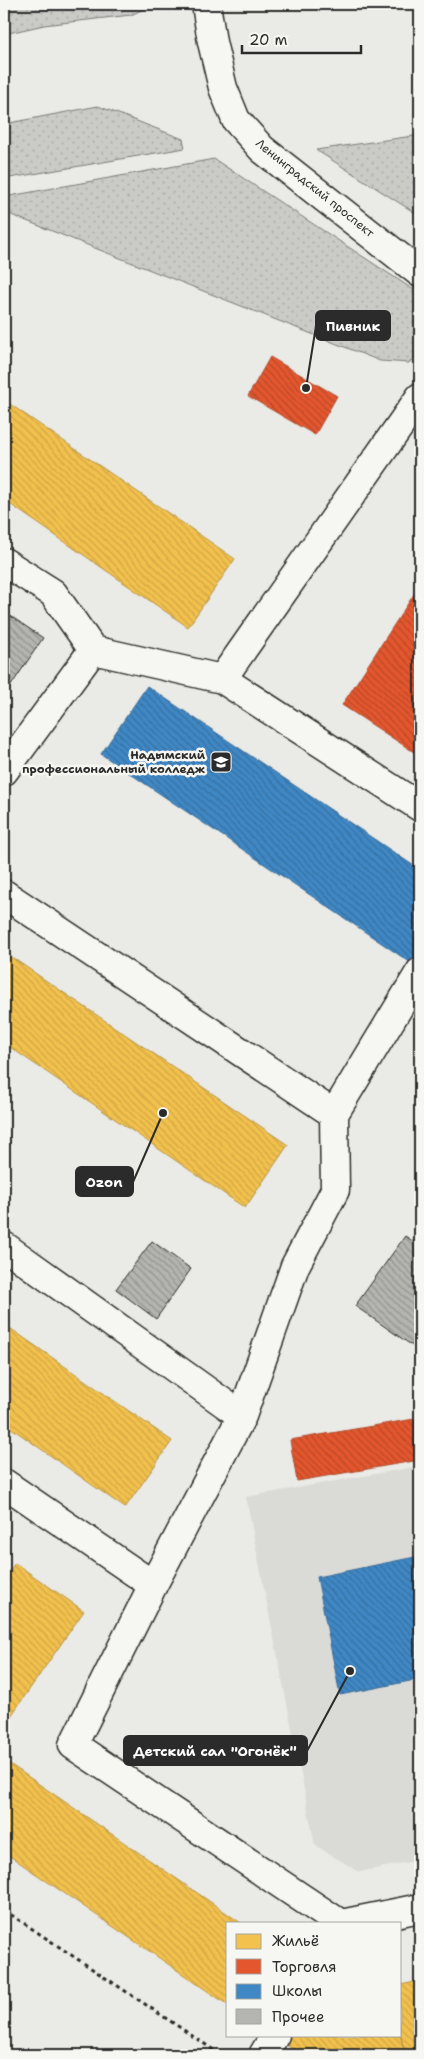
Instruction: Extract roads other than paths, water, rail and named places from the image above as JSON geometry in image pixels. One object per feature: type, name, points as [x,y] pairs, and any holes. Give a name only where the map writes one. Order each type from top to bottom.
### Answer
[{"type":"street","name":"Ленинградский проспект","points":[[206,4],[212,42],[223,88],[236,120],[262,149],[420,273]]},
{"type":"street","points":[[222,679],[420,397]]},
{"type":"street","points":[[4,562],[52,593],[93,650],[222,679],[420,807]]},
{"type":"street","points":[[4,771],[93,650]]},
{"type":"street","points":[[4,894],[334,1114]]},
{"type":"street","points":[[337,1922],[73,1746],[153,1586],[242,1416],[295,1266],[335,1190],[334,1114],[420,972]]},
{"type":"street","points":[[4,1246],[242,1416]]},
{"type":"street","points":[[4,1483],[153,1586]]},
{"type":"street","points":[[351,1922],[420,1908]]},
{"type":"street","points":[[264,2055],[274,2036]]},
{"type":"place","name":"Пивник","points":[[306,388]]},
{"type":"place","name":"Надымский профессиональный колледж","points":[[221,762]]},
{"type":"place","name":"Ozon","points":[[163,1113]]},
{"type":"place","name":"Детский сал \"Огонёк\"","points":[[350,1671]]}]
